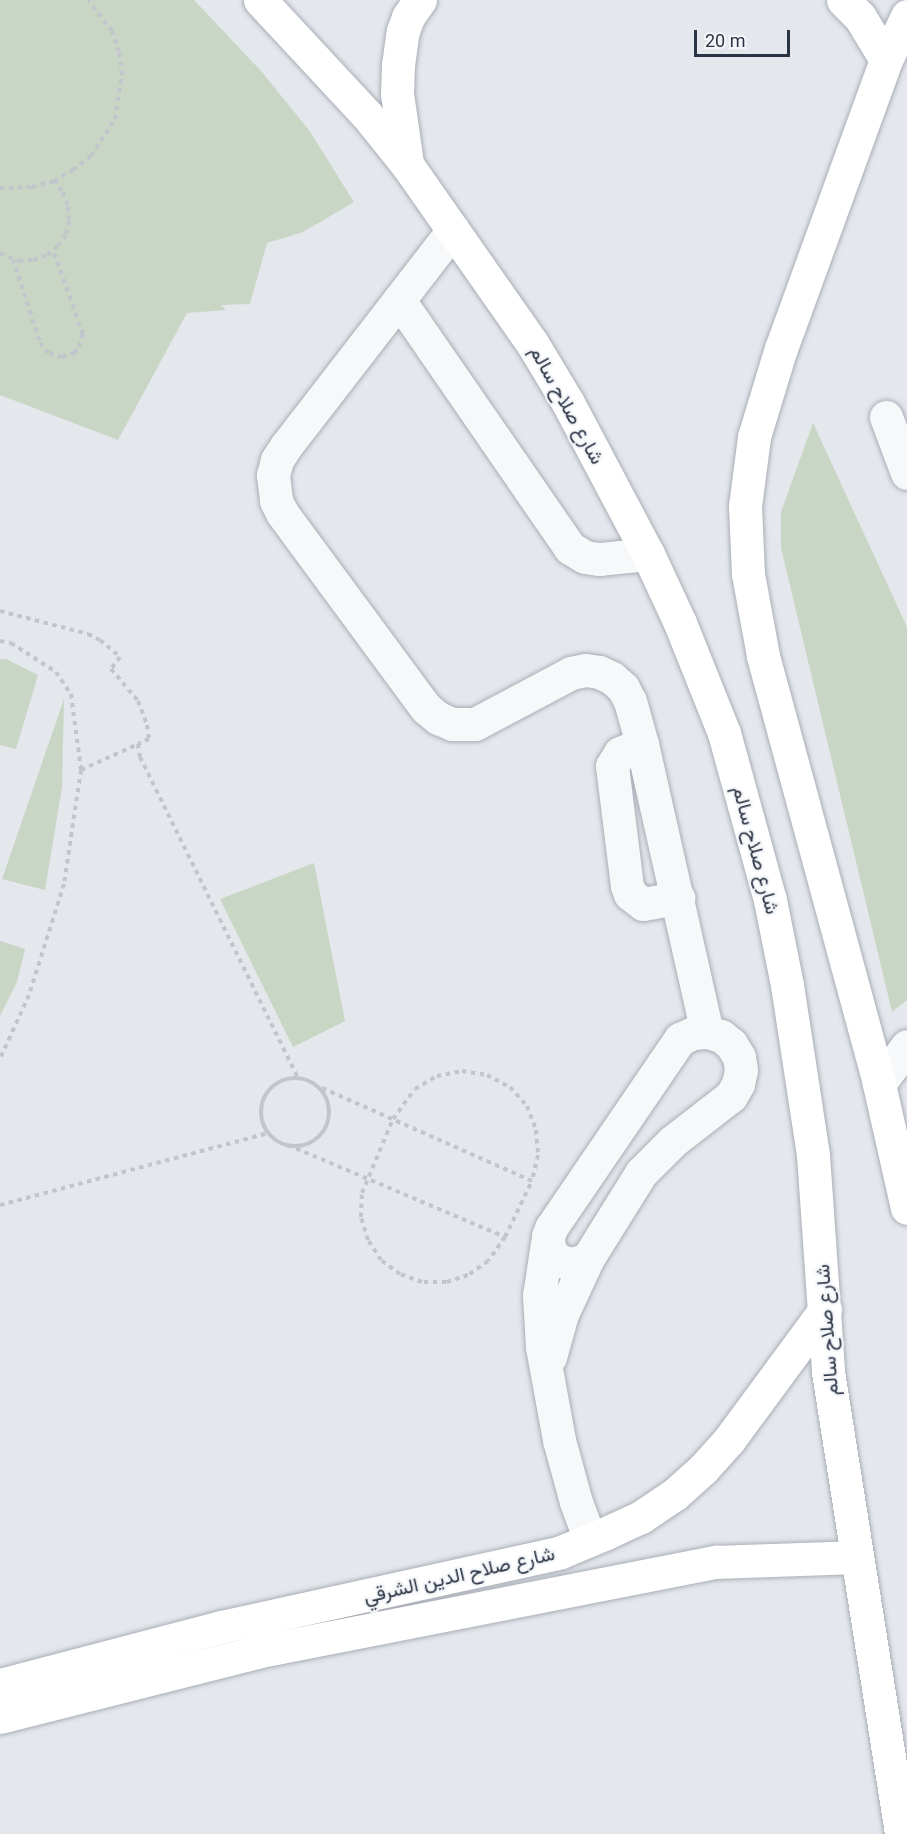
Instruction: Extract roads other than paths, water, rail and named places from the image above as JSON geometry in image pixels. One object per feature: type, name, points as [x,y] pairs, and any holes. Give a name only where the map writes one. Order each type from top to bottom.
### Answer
[{"type":"main road","name":"شارع صلاح سالم","points":[[260,0],[367,115],[408,166],[532,343],[568,403],[648,554],[680,623],[724,733],[770,900],[787,985],[813,1155],[829,1383],[901,1834]]},
{"type":"main road","points":[[408,166],[398,94],[398,65],[403,31],[408,17],[420,0]]},
{"type":"main road","points":[[843,0],[860,17],[886,60]]},
{"type":"main road","points":[[907,16],[886,60],[781,348],[754,437],[745,506],[748,574],[763,656],[879,1084],[902,1158],[907,1208]]},
{"type":"main road","name":"شارع صلاح الدين الشرقي","points":[[0,1684],[221,1627],[561,1552],[641,1517],[674,1495],[703,1469],[729,1440],[825,1310]]},
{"type":"main road","name":"شارع صلاح الدين الشرقي","points":[[0,1717],[256,1652],[716,1562],[857,1557]]},
{"type":"lane","points":[[453,230],[277,460],[273,489],[282,513],[426,708],[438,718],[452,724],[475,724],[571,673],[585,670],[599,672],[612,678],[623,688],[630,701],[642,744],[707,1032]]},
{"type":"lane","points":[[399,300],[570,548],[585,557],[600,560],[648,554]]},
{"type":"lane","points":[[886,417],[907,473]]},
{"type":"lane","points":[[642,744],[620,753],[612,765],[627,886],[630,894],[643,904],[678,898]]},
{"type":"lane","points":[[547,1374],[562,1314],[588,1258],[641,1173],[672,1142],[731,1096],[738,1084],[741,1070],[739,1057],[731,1044],[721,1036],[707,1032],[693,1033],[680,1039],[551,1228],[547,1243],[539,1295],[542,1347],[559,1440],[576,1502],[590,1540]]},
{"type":"lane","points":[[879,1084],[907,1046]]},
{"type":"lane","points":[[547,1243],[553,1256],[566,1264],[574,1264],[588,1258]]}]
